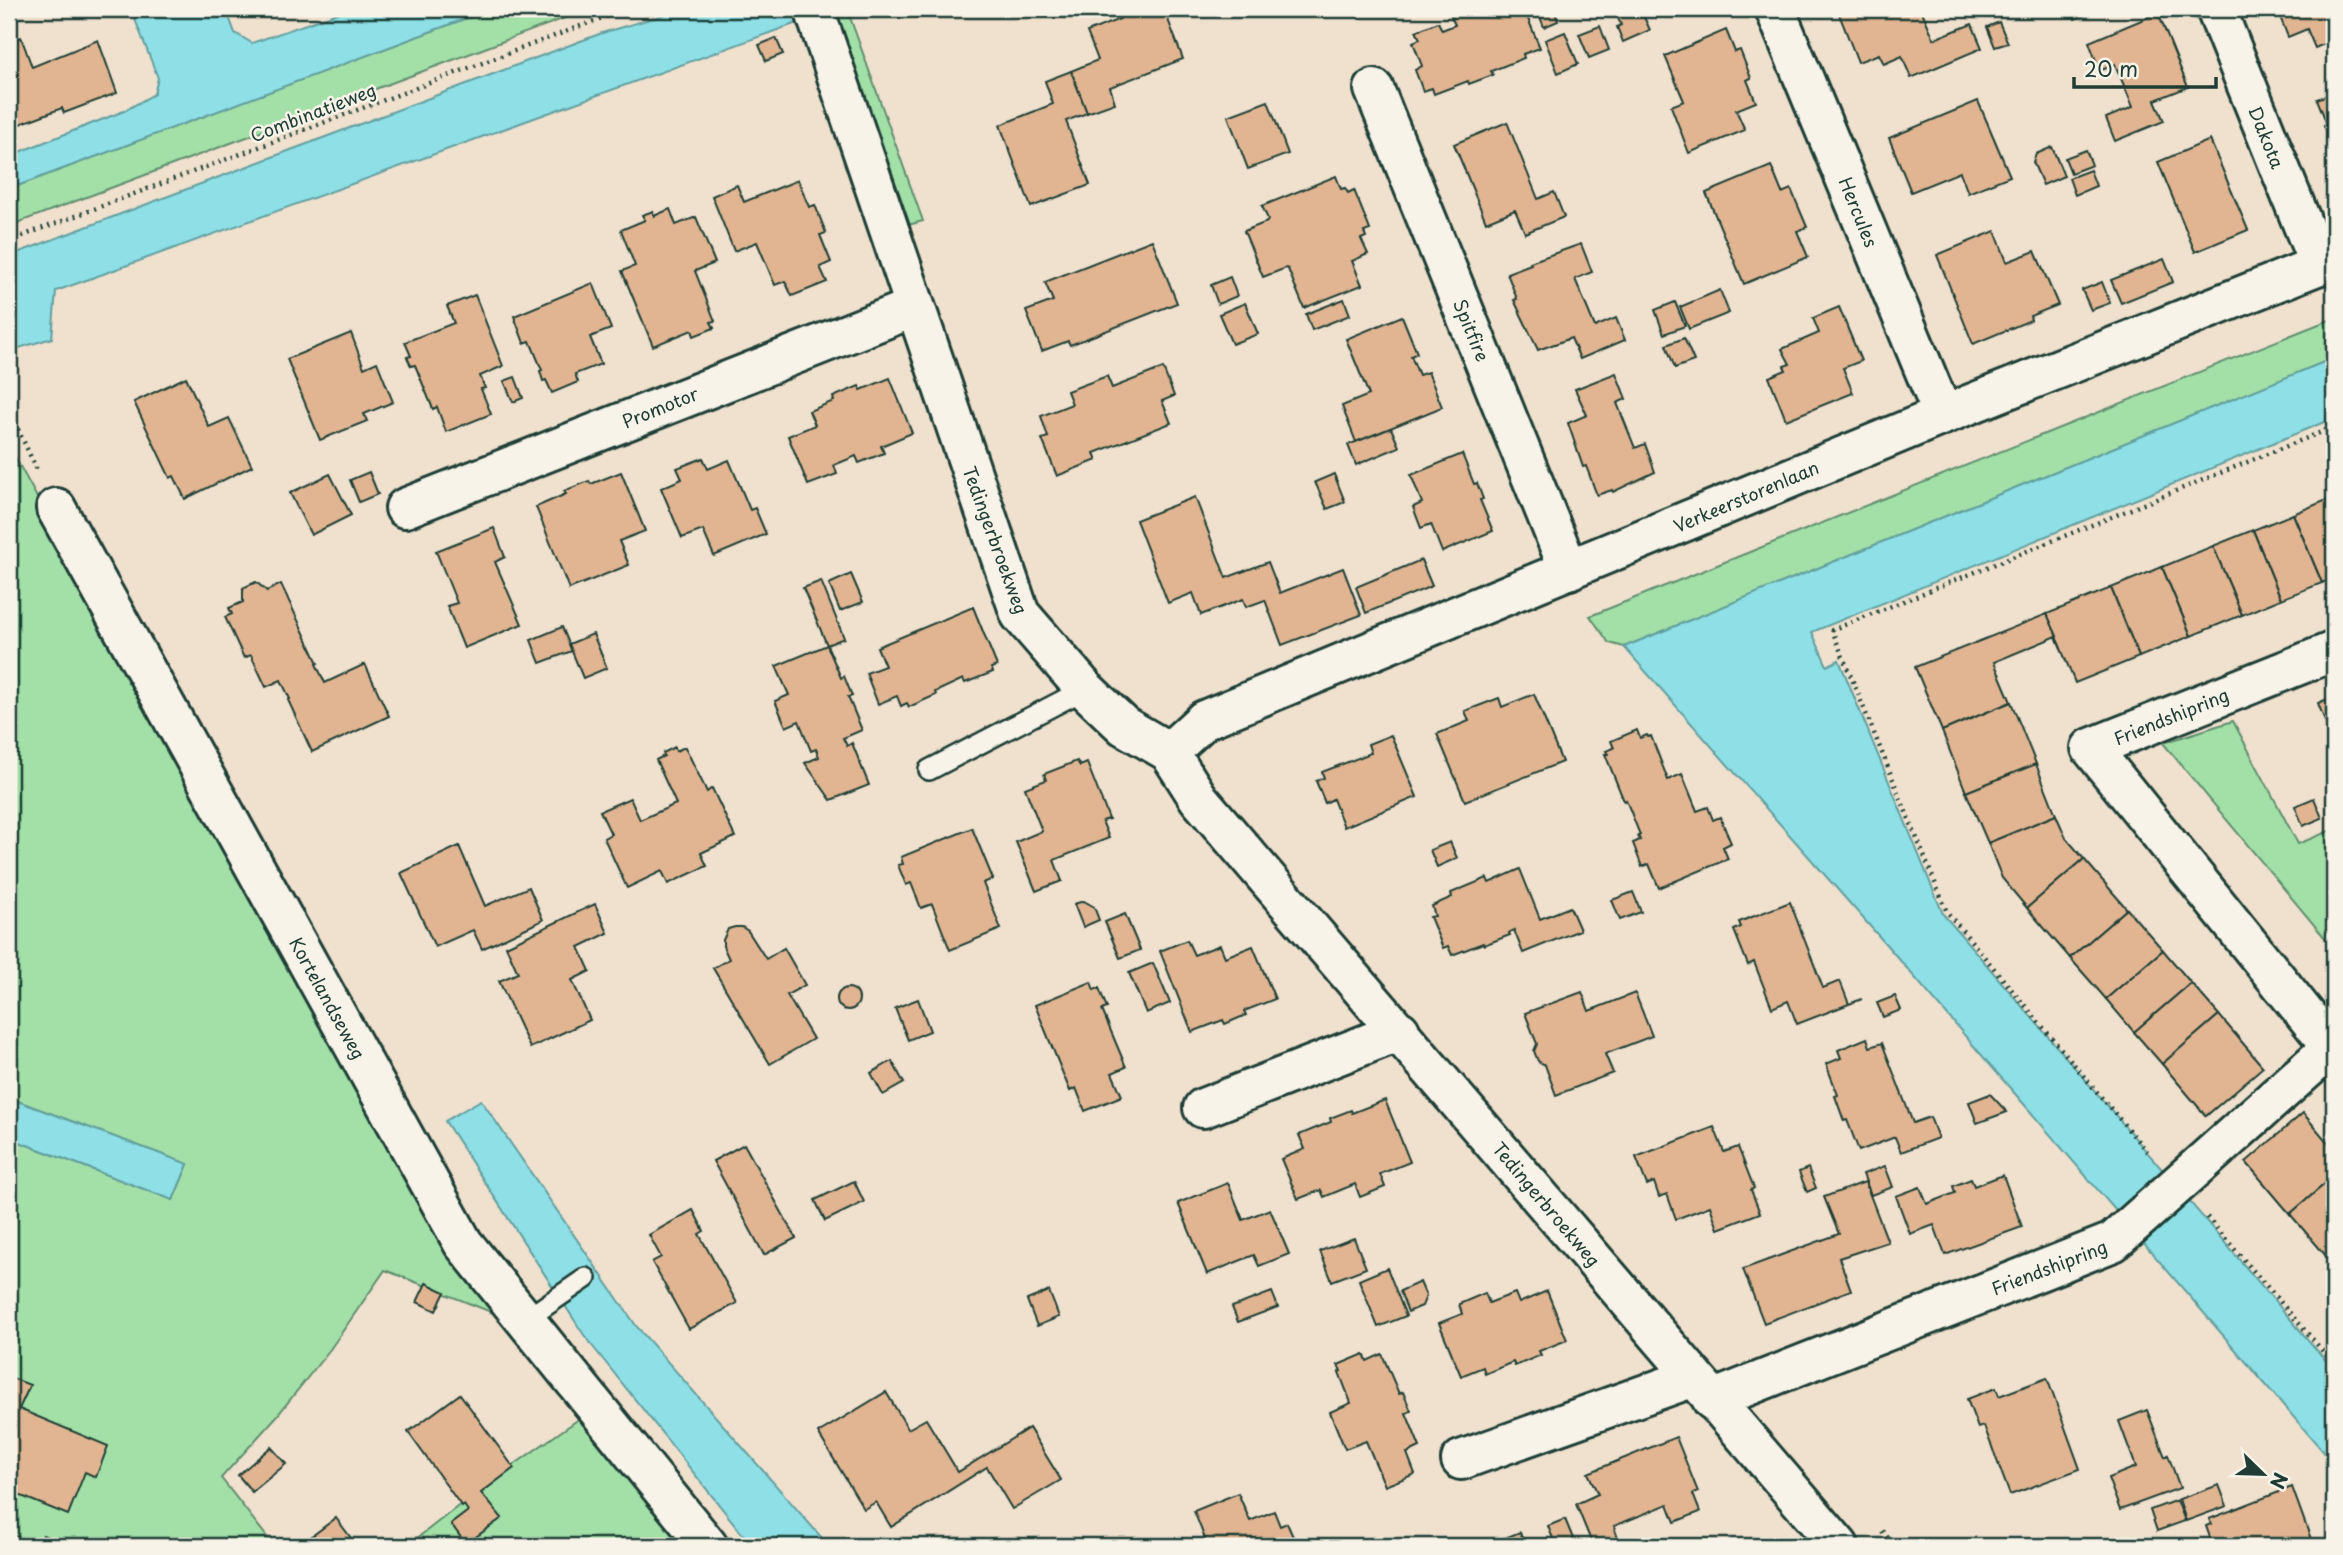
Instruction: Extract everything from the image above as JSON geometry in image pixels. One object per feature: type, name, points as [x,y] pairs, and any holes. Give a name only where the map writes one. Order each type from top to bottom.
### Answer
[{"type":"street","name":"Tedingerbroekweg","points":[[814,9],[1020,614],[1085,689],[1124,726],[1169,752],[1199,799],[1839,1546]]},
{"type":"street","name":"Hercules","points":[[1775,9],[1942,415]]},
{"type":"street","name":"Dakota","points":[[2216,9],[2327,262]]},
{"type":"street","name":"Spitfire","points":[[1374,89],[1569,570]]},
{"type":"street","name":"Verkeerstorenlaan","points":[[1169,752],[1204,720],[1942,415],[2327,262]]},
{"type":"street","name":"Promotor","points":[[405,508],[915,307]]},
{"type":"street","name":"Kortelandseweg","points":[[56,508],[463,1243],[708,1546]]},
{"type":"street","name":"Friendshipring","points":[[1703,1388],[2113,1242],[2333,1049],[2091,748],[2334,651]]},
{"type":"street","points":[[1203,1108],[1400,1031]]},
{"type":"street","points":[[1461,1460],[1703,1388]]},
{"type":"lane","points":[[929,770],[1085,689]]},
{"type":"lane","points":[[526,1320],[586,1278]]},
{"type":"path","name":"Combinatieweg","points":[[9,241],[626,9]]},
{"type":"path","points":[[9,410],[56,508]]},
{"type":"path","points":[[2334,426],[1832,630],[1947,912],[2334,1364]]},
{"type":"path","points":[[1878,1526],[1895,1546]]},
{"type":"green space","points":[[491,9],[589,9],[9,226],[9,189]]},
{"type":"green space","points":[[831,9],[847,9],[923,221],[908,225]]},
{"type":"green space","points":[[2334,318],[2334,358],[1624,647],[1609,643],[1590,616]]},
{"type":"green space","points":[[9,446],[186,772],[529,1327],[385,1270],[331,1348],[277,1416],[221,1478],[274,1546],[9,1546],[9,1138],[173,1200],[188,1164],[9,1098]]},
{"type":"green space","points":[[2233,721],[2298,844],[2334,829],[2334,949],[2163,743]]},
{"type":"green space","points":[[590,1411],[695,1546],[407,1546],[484,1486]]},
{"type":"water","points":[[131,9],[226,9],[235,33],[252,43],[349,9],[491,9],[9,189],[9,156],[124,111],[154,94],[158,78]]},
{"type":"water","points":[[684,9],[795,9],[797,23],[56,291],[52,338],[9,351],[9,256],[602,33]]},
{"type":"water","points":[[2334,358],[2334,418],[1812,632],[1827,666],[1839,660],[1943,914],[2334,1370],[2334,1464],[1898,958],[1624,647]]},
{"type":"water","points":[[9,1098],[188,1164],[173,1200],[9,1138]]},
{"type":"water","points":[[481,1100],[637,1327],[829,1546],[752,1546],[586,1338],[445,1121]]},
{"type":"building","points":[[1109,9],[1164,9],[1183,59],[1110,87],[1115,103],[1087,113],[1071,71],[1098,60],[1087,32],[1120,19],[1119,15]]},
{"type":"building","points":[[1448,9],[1477,9],[1479,14],[1494,9],[1524,9],[1540,48],[1523,54],[1524,58],[1491,71],[1493,75],[1469,84],[1468,81],[1434,94],[1432,88],[1423,91],[1415,70],[1422,66],[1413,42],[1420,39],[1416,31],[1438,22],[1442,30],[1455,25]]},
{"type":"building","points":[[1537,9],[1554,9],[1558,21],[1544,27]]},
{"type":"building","points":[[1614,9],[1659,9],[1643,15],[1650,30],[1623,42],[1617,27],[1621,25]]},
{"type":"building","points":[[1837,9],[1921,9],[1934,39],[1972,24],[1982,48],[1911,78],[1902,56],[1884,64],[1879,54],[1858,62]]},
{"type":"building","points":[[2071,9],[2093,9],[2094,11],[2075,19]]},
{"type":"building","points":[[2277,9],[2334,9],[2334,40],[2315,48],[2307,29],[2288,37]]},
{"type":"building","points":[[2158,13],[2188,87],[2155,100],[2164,121],[2115,141],[2106,118],[2133,107],[2115,64],[2100,71],[2089,42]]},
{"type":"building","points":[[1999,22],[2008,43],[1995,47],[1987,27]]},
{"type":"building","points":[[1600,26],[1609,50],[1589,58],[1579,34]]},
{"type":"building","points":[[1726,30],[1735,52],[1740,50],[1751,78],[1747,80],[1756,102],[1736,110],[1745,130],[1689,153],[1671,106],[1684,101],[1665,56]]},
{"type":"building","points":[[1565,32],[1578,64],[1558,73],[1545,40]]},
{"type":"building","points":[[21,37],[32,67],[98,40],[117,93],[64,113],[62,108],[9,128],[9,42]]},
{"type":"building","points":[[776,38],[783,54],[766,61],[759,45]]},
{"type":"building","points":[[1071,71],[1087,113],[1066,121],[1090,185],[1031,207],[1000,125],[1053,104],[1045,81]]},
{"type":"building","points":[[2334,92],[2334,151],[2317,99]]},
{"type":"building","points":[[1268,101],[1288,154],[1248,169],[1228,116]]},
{"type":"building","points":[[1978,101],[2010,176],[1968,193],[1960,172],[1911,192],[1889,138]]},
{"type":"building","points":[[1507,122],[1538,199],[1554,192],[1564,217],[1525,233],[1515,210],[1486,222],[1454,144]]},
{"type":"building","points":[[2210,140],[2248,230],[2195,252],[2158,162]]},
{"type":"building","points":[[2052,147],[2064,176],[2043,185],[2033,162],[2036,154]]},
{"type":"building","points":[[2086,150],[2092,165],[2071,173],[2065,158]]},
{"type":"building","points":[[1771,166],[1782,193],[1791,189],[1807,227],[1797,231],[1808,257],[1744,284],[1706,193]]},
{"type":"building","points":[[2090,170],[2096,186],[2075,195],[2069,178]]},
{"type":"building","points":[[1336,176],[1341,189],[1345,188],[1348,193],[1354,190],[1370,230],[1364,232],[1366,237],[1361,239],[1368,254],[1352,261],[1362,285],[1304,308],[1288,269],[1263,277],[1244,231],[1267,222],[1262,206]]},
{"type":"building","points":[[798,180],[809,207],[815,205],[826,233],[820,235],[831,262],[820,267],[827,282],[792,296],[785,281],[775,285],[757,242],[734,251],[712,196],[737,185],[744,202]]},
{"type":"building","points":[[670,209],[676,225],[696,217],[715,263],[695,271],[715,321],[711,322],[714,328],[694,336],[692,330],[653,346],[622,271],[635,266],[621,230],[645,220],[642,215],[653,211],[654,216]]},
{"type":"building","points":[[1995,231],[2007,262],[2035,251],[2058,305],[2030,316],[2031,320],[1973,344],[1937,255]]},
{"type":"building","points":[[1152,240],[1177,303],[1070,345],[1068,341],[1042,351],[1026,311],[1053,301],[1045,282]]},
{"type":"building","points":[[1581,244],[1592,272],[1575,279],[1595,327],[1616,318],[1625,340],[1580,359],[1571,338],[1538,350],[1514,300],[1517,299],[1507,273]]},
{"type":"building","points":[[2164,259],[2173,282],[2121,303],[2111,280]]},
{"type":"building","points":[[1230,277],[1237,296],[1218,304],[1211,285]]},
{"type":"building","points":[[2102,282],[2110,303],[2091,310],[2082,290]]},
{"type":"building","points":[[593,283],[611,329],[590,337],[601,364],[575,374],[578,382],[552,393],[546,380],[543,381],[542,370],[530,341],[524,343],[514,316]]},
{"type":"building","points":[[1720,290],[1729,313],[1689,329],[1680,307]]},
{"type":"building","points":[[475,295],[503,366],[480,376],[485,388],[481,389],[491,414],[446,432],[437,407],[433,409],[415,365],[411,366],[407,357],[411,356],[405,342],[454,323],[447,306]]},
{"type":"building","points":[[1344,299],[1350,315],[1312,330],[1306,314]]},
{"type":"building","points":[[1675,302],[1685,326],[1664,334],[1655,310]]},
{"type":"building","points":[[1245,303],[1258,334],[1232,344],[1219,314]]},
{"type":"building","points":[[1839,307],[1861,361],[1843,368],[1853,393],[1786,420],[1769,377],[1786,370],[1784,366],[1790,364],[1782,349],[1819,333],[1813,318]]},
{"type":"building","points":[[1402,316],[1417,353],[1411,356],[1419,375],[1428,372],[1442,407],[1356,442],[1342,406],[1369,395],[1346,339]]},
{"type":"building","points":[[351,333],[364,368],[377,362],[393,402],[364,414],[367,421],[320,440],[287,359]]},
{"type":"building","points":[[1684,338],[1694,361],[1675,368],[1666,345]]},
{"type":"building","points":[[1163,368],[1174,396],[1162,401],[1171,423],[1094,453],[1097,460],[1057,476],[1042,439],[1048,437],[1041,416],[1072,404],[1067,391],[1107,376],[1112,388]]},
{"type":"building","points":[[1616,373],[1626,399],[1617,403],[1635,448],[1645,444],[1655,472],[1613,492],[1612,490],[1597,495],[1586,466],[1583,467],[1568,423],[1587,415],[1575,389]]},
{"type":"building","points":[[186,377],[209,427],[229,418],[252,466],[185,499],[174,476],[170,478],[134,402]]},
{"type":"building","points":[[515,377],[523,398],[513,402],[504,381]]},
{"type":"building","points":[[890,378],[912,433],[881,446],[884,453],[859,463],[856,456],[834,465],[837,474],[808,485],[788,436],[815,425],[809,411],[834,401],[833,397],[859,386],[861,390]]},
{"type":"building","points":[[1391,428],[1399,447],[1356,465],[1348,445]]},
{"type":"building","points":[[1462,454],[1474,484],[1477,483],[1483,499],[1480,500],[1493,531],[1442,552],[1431,524],[1421,528],[1413,507],[1422,503],[1411,475]]},
{"type":"building","points":[[703,458],[708,469],[729,460],[750,510],[755,508],[766,534],[714,556],[703,530],[682,538],[661,488],[682,479],[677,468]]},
{"type":"building","points":[[369,472],[378,494],[359,502],[350,480]]},
{"type":"building","points":[[621,472],[645,531],[619,541],[629,565],[569,589],[536,507],[566,494],[564,491]]},
{"type":"building","points":[[330,474],[351,515],[311,535],[290,493]]},
{"type":"building","points":[[1334,474],[1345,502],[1327,509],[1315,482]]},
{"type":"building","points":[[1195,497],[1226,578],[1268,562],[1280,593],[1343,568],[1361,615],[1282,645],[1265,600],[1246,607],[1243,599],[1201,615],[1193,593],[1168,603],[1136,520]]},
{"type":"building","points":[[2334,497],[2334,578],[2322,583],[2293,514]]},
{"type":"building","points":[[2293,514],[2322,583],[2281,599],[2253,530]]},
{"type":"building","points":[[494,528],[505,557],[495,562],[522,624],[464,648],[447,606],[457,603],[436,551]]},
{"type":"building","points":[[2253,530],[2281,599],[2242,615],[2213,546]]},
{"type":"building","points":[[2213,546],[2242,615],[2191,636],[2162,567]]},
{"type":"building","points":[[1421,560],[1432,586],[1366,613],[1356,587]]},
{"type":"building","points":[[2162,567],[2191,636],[2139,657],[2111,588]]},
{"type":"building","points":[[851,574],[863,602],[840,611],[829,584]]},
{"type":"building","points":[[821,581],[844,638],[827,645],[803,588]]},
{"type":"building","points":[[256,582],[267,591],[281,584],[325,683],[365,664],[389,716],[312,752],[281,680],[266,687],[251,655],[244,658],[225,617],[232,614],[229,608],[243,602],[243,588]]},
{"type":"building","points":[[2111,588],[2139,657],[2075,683],[2047,614]]},
{"type":"building","points":[[973,607],[997,666],[991,668],[993,672],[965,683],[963,679],[909,707],[907,703],[901,706],[897,696],[878,704],[866,673],[885,666],[877,647]]},
{"type":"building","points":[[2047,614],[2057,636],[1994,662],[2011,702],[1942,731],[1915,667]]},
{"type":"building","points":[[562,627],[572,651],[540,663],[531,640]]},
{"type":"building","points":[[593,634],[607,668],[583,678],[569,644]]},
{"type":"building","points":[[827,645],[841,678],[844,676],[852,696],[848,697],[862,730],[843,738],[847,746],[852,743],[869,785],[831,800],[805,763],[819,757],[816,749],[811,751],[799,721],[786,727],[775,701],[789,695],[776,666]]},
{"type":"building","points":[[1534,694],[1562,762],[1465,801],[1437,734],[1469,721],[1465,711],[1499,698],[1502,707]]},
{"type":"building","points":[[2334,696],[2334,733],[2330,734],[2318,703]]},
{"type":"building","points":[[2011,702],[2036,764],[1966,792],[1942,731]]},
{"type":"building","points":[[1637,730],[1640,738],[1651,736],[1668,780],[1682,774],[1697,811],[1708,807],[1713,820],[1720,817],[1731,843],[1723,847],[1728,859],[1659,888],[1649,864],[1642,867],[1633,843],[1640,840],[1640,835],[1605,754],[1614,748],[1611,741]]},
{"type":"building","points":[[1391,735],[1417,797],[1344,827],[1333,799],[1325,803],[1316,781],[1324,778],[1322,772],[1371,753],[1368,744]]},
{"type":"building","points":[[675,747],[676,751],[685,747],[707,792],[712,788],[735,837],[701,853],[707,866],[668,884],[662,871],[627,888],[604,838],[611,834],[600,811],[630,798],[640,820],[676,804],[656,760]]},
{"type":"building","points":[[1077,761],[1080,766],[1087,763],[1109,819],[1102,821],[1109,838],[1054,860],[1062,881],[1036,891],[1016,842],[1042,831],[1025,788],[1046,780],[1044,774]]},
{"type":"building","points":[[2036,764],[2056,815],[1988,843],[1966,792]]},
{"type":"building","points":[[2314,798],[2322,818],[2303,826],[2295,806]]},
{"type":"building","points":[[2056,815],[2066,838],[2084,859],[2027,908],[2002,878],[1988,843]]},
{"type":"building","points":[[972,828],[993,879],[983,883],[1001,929],[950,950],[932,904],[921,908],[911,883],[906,885],[898,865],[903,864],[901,857]]},
{"type":"building","points":[[1450,842],[1457,858],[1437,867],[1430,850]]},
{"type":"building","points":[[459,846],[485,906],[529,887],[543,920],[482,949],[473,930],[435,947],[401,873]]},
{"type":"building","points":[[2084,859],[2127,909],[2070,958],[2027,908]]},
{"type":"building","points":[[1520,869],[1540,919],[1570,907],[1580,930],[1523,953],[1514,930],[1510,935],[1452,955],[1448,946],[1443,948],[1430,917],[1435,916],[1432,906],[1452,897],[1451,893],[1487,878],[1489,883]]},
{"type":"building","points":[[1633,892],[1641,912],[1620,920],[1612,900]]},
{"type":"building","points":[[1084,901],[1094,907],[1099,920],[1083,927],[1074,904]]},
{"type":"building","points":[[1790,902],[1823,988],[1840,981],[1849,1004],[1797,1024],[1788,1001],[1772,1008],[1754,962],[1748,965],[1734,930],[1741,927],[1739,922]]},
{"type":"building","points":[[595,904],[608,933],[579,947],[590,971],[572,980],[590,1020],[530,1048],[499,981],[518,973],[506,946]]},
{"type":"building","points":[[2127,909],[2163,950],[2106,999],[2070,958]]},
{"type":"building","points":[[1125,914],[1140,950],[1120,958],[1105,922]]},
{"type":"building","points":[[735,927],[748,931],[766,959],[784,948],[805,985],[787,995],[813,1039],[770,1064],[713,968],[729,959],[723,940],[728,929]]},
{"type":"building","points":[[1187,940],[1194,955],[1220,945],[1225,957],[1253,946],[1275,999],[1244,1011],[1246,1015],[1225,1024],[1223,1020],[1192,1032],[1160,951]]},
{"type":"building","points":[[2163,950],[2191,983],[2134,1032],[2106,999]]},
{"type":"building","points":[[1153,963],[1170,1003],[1146,1013],[1129,973]]},
{"type":"building","points":[[1091,982],[1094,990],[1099,988],[1107,1008],[1102,1010],[1126,1067],[1112,1073],[1122,1096],[1085,1111],[1076,1088],[1070,1091],[1035,1005]]},
{"type":"building","points":[[2191,983],[2219,1015],[2162,1064],[2134,1032]]},
{"type":"building","points":[[848,988],[856,991],[859,999],[856,1007],[848,1010],[840,1007],[837,999],[840,991]]},
{"type":"building","points":[[1582,992],[1589,1011],[1635,993],[1652,1036],[1605,1054],[1613,1073],[1556,1095],[1545,1065],[1538,1061],[1534,1051],[1537,1044],[1525,1013]]},
{"type":"building","points":[[1895,996],[1901,1010],[1883,1017],[1877,1003]]},
{"type":"building","points":[[918,999],[930,1031],[908,1040],[895,1008]]},
{"type":"building","points":[[2219,1015],[2263,1067],[2206,1116],[2162,1064]]},
{"type":"building","points":[[1867,1038],[1870,1047],[1882,1043],[1913,1123],[1930,1117],[1938,1138],[1901,1152],[1895,1137],[1859,1151],[1847,1120],[1844,1121],[1835,1096],[1838,1095],[1826,1064],[1841,1058],[1838,1050]]},
{"type":"building","points":[[892,1061],[904,1083],[883,1095],[871,1073]]},
{"type":"building","points":[[1990,1094],[2007,1112],[1977,1123],[1969,1102]]},
{"type":"building","points":[[1385,1100],[1410,1162],[1380,1174],[1385,1187],[1360,1197],[1355,1184],[1324,1197],[1321,1190],[1298,1199],[1281,1159],[1305,1149],[1299,1135],[1331,1122],[1330,1118]]},
{"type":"building","points":[[2303,1113],[2334,1150],[2334,1176],[2290,1214],[2246,1162]]},
{"type":"building","points":[[1714,1127],[1724,1152],[1738,1147],[1754,1188],[1751,1190],[1760,1213],[1718,1229],[1710,1206],[1676,1219],[1667,1194],[1659,1197],[1654,1182],[1647,1185],[1636,1157]]},
{"type":"building","points":[[744,1144],[796,1238],[764,1255],[713,1161]]},
{"type":"building","points":[[1885,1166],[1893,1187],[1871,1195],[1863,1174]]},
{"type":"building","points":[[1808,1168],[1816,1188],[1807,1192],[1799,1172]]},
{"type":"building","points":[[2003,1175],[2022,1227],[1945,1255],[1934,1225],[1910,1234],[1896,1196],[1920,1187],[1927,1204],[1955,1193],[1953,1186],[1971,1179],[1974,1186]]},
{"type":"building","points":[[2334,1176],[2334,1263],[2333,1264],[2290,1214]]},
{"type":"building","points":[[854,1181],[864,1202],[825,1221],[815,1200]]},
{"type":"building","points":[[1865,1182],[1888,1242],[1839,1258],[1851,1290],[1764,1323],[1743,1269],[1839,1234],[1824,1197]]},
{"type":"building","points":[[1228,1183],[1243,1220],[1270,1209],[1289,1254],[1259,1266],[1254,1255],[1207,1274],[1178,1203]]},
{"type":"building","points":[[693,1210],[704,1231],[699,1234],[737,1303],[689,1329],[652,1262],[661,1257],[649,1235]]},
{"type":"building","points":[[1354,1238],[1366,1268],[1332,1281],[1320,1251]]},
{"type":"building","points":[[1387,1268],[1406,1316],[1378,1327],[1359,1280]]},
{"type":"building","points":[[1420,1282],[1426,1296],[1422,1306],[1408,1312],[1400,1291]]},
{"type":"building","points":[[426,1283],[445,1292],[436,1311],[417,1302]]},
{"type":"building","points":[[1049,1291],[1059,1317],[1037,1326],[1027,1300]]},
{"type":"building","points":[[1547,1291],[1567,1340],[1539,1351],[1541,1355],[1515,1366],[1513,1362],[1485,1374],[1483,1367],[1461,1376],[1439,1323],[1462,1314],[1459,1304],[1485,1293],[1489,1303],[1515,1293],[1519,1303]]},
{"type":"building","points":[[1272,1292],[1278,1307],[1238,1322],[1232,1307]]},
{"type":"building","points":[[1364,1354],[1367,1361],[1382,1354],[1399,1394],[1403,1392],[1411,1411],[1406,1413],[1420,1447],[1407,1453],[1415,1474],[1385,1486],[1366,1441],[1345,1449],[1330,1412],[1351,1403],[1338,1365]]},
{"type":"building","points":[[9,1377],[30,1385],[19,1409],[108,1446],[96,1477],[85,1472],[68,1515],[9,1491]]},
{"type":"building","points":[[2047,1378],[2080,1469],[2010,1495],[1984,1426],[1978,1428],[1967,1399],[1996,1388],[1999,1396]]},
{"type":"building","points":[[886,1392],[908,1429],[926,1419],[958,1472],[1029,1428],[1061,1480],[1012,1509],[987,1467],[891,1527],[876,1502],[864,1509],[818,1433]]},
{"type":"building","points":[[460,1394],[514,1468],[481,1493],[502,1518],[466,1544],[451,1524],[468,1511],[464,1505],[462,1507],[408,1432]]},
{"type":"building","points":[[2147,1410],[2180,1488],[2120,1510],[2108,1478],[2136,1467],[2119,1421]]},
{"type":"building","points":[[1676,1437],[1698,1492],[1693,1494],[1700,1512],[1675,1522],[1668,1504],[1614,1526],[1618,1539],[1601,1546],[1593,1546],[1576,1504],[1598,1494],[1588,1473]]},
{"type":"building","points":[[271,1447],[286,1464],[252,1492],[238,1475]]},
{"type":"building","points":[[2219,1485],[2227,1506],[2186,1521],[2179,1499]]},
{"type":"building","points":[[2292,1487],[2312,1542],[2302,1546],[2213,1546],[2206,1526],[2211,1524],[2209,1519]]},
{"type":"building","points":[[1238,1493],[1250,1521],[1274,1511],[1280,1526],[1287,1523],[1297,1546],[1188,1546],[1205,1539],[1194,1511]]},
{"type":"building","points":[[2177,1500],[2185,1521],[2157,1531],[2150,1510]]},
{"type":"building","points":[[336,1518],[357,1546],[300,1545]]},
{"type":"building","points":[[1565,1519],[1576,1546],[1556,1546],[1548,1526]]},
{"type":"building","points":[[1520,1532],[1525,1546],[1485,1546]]},
{"type":"building","points":[[13,1535],[39,1546],[9,1546]]},
{"type":"building","points":[[43,1535],[68,1546],[39,1546]]}]
